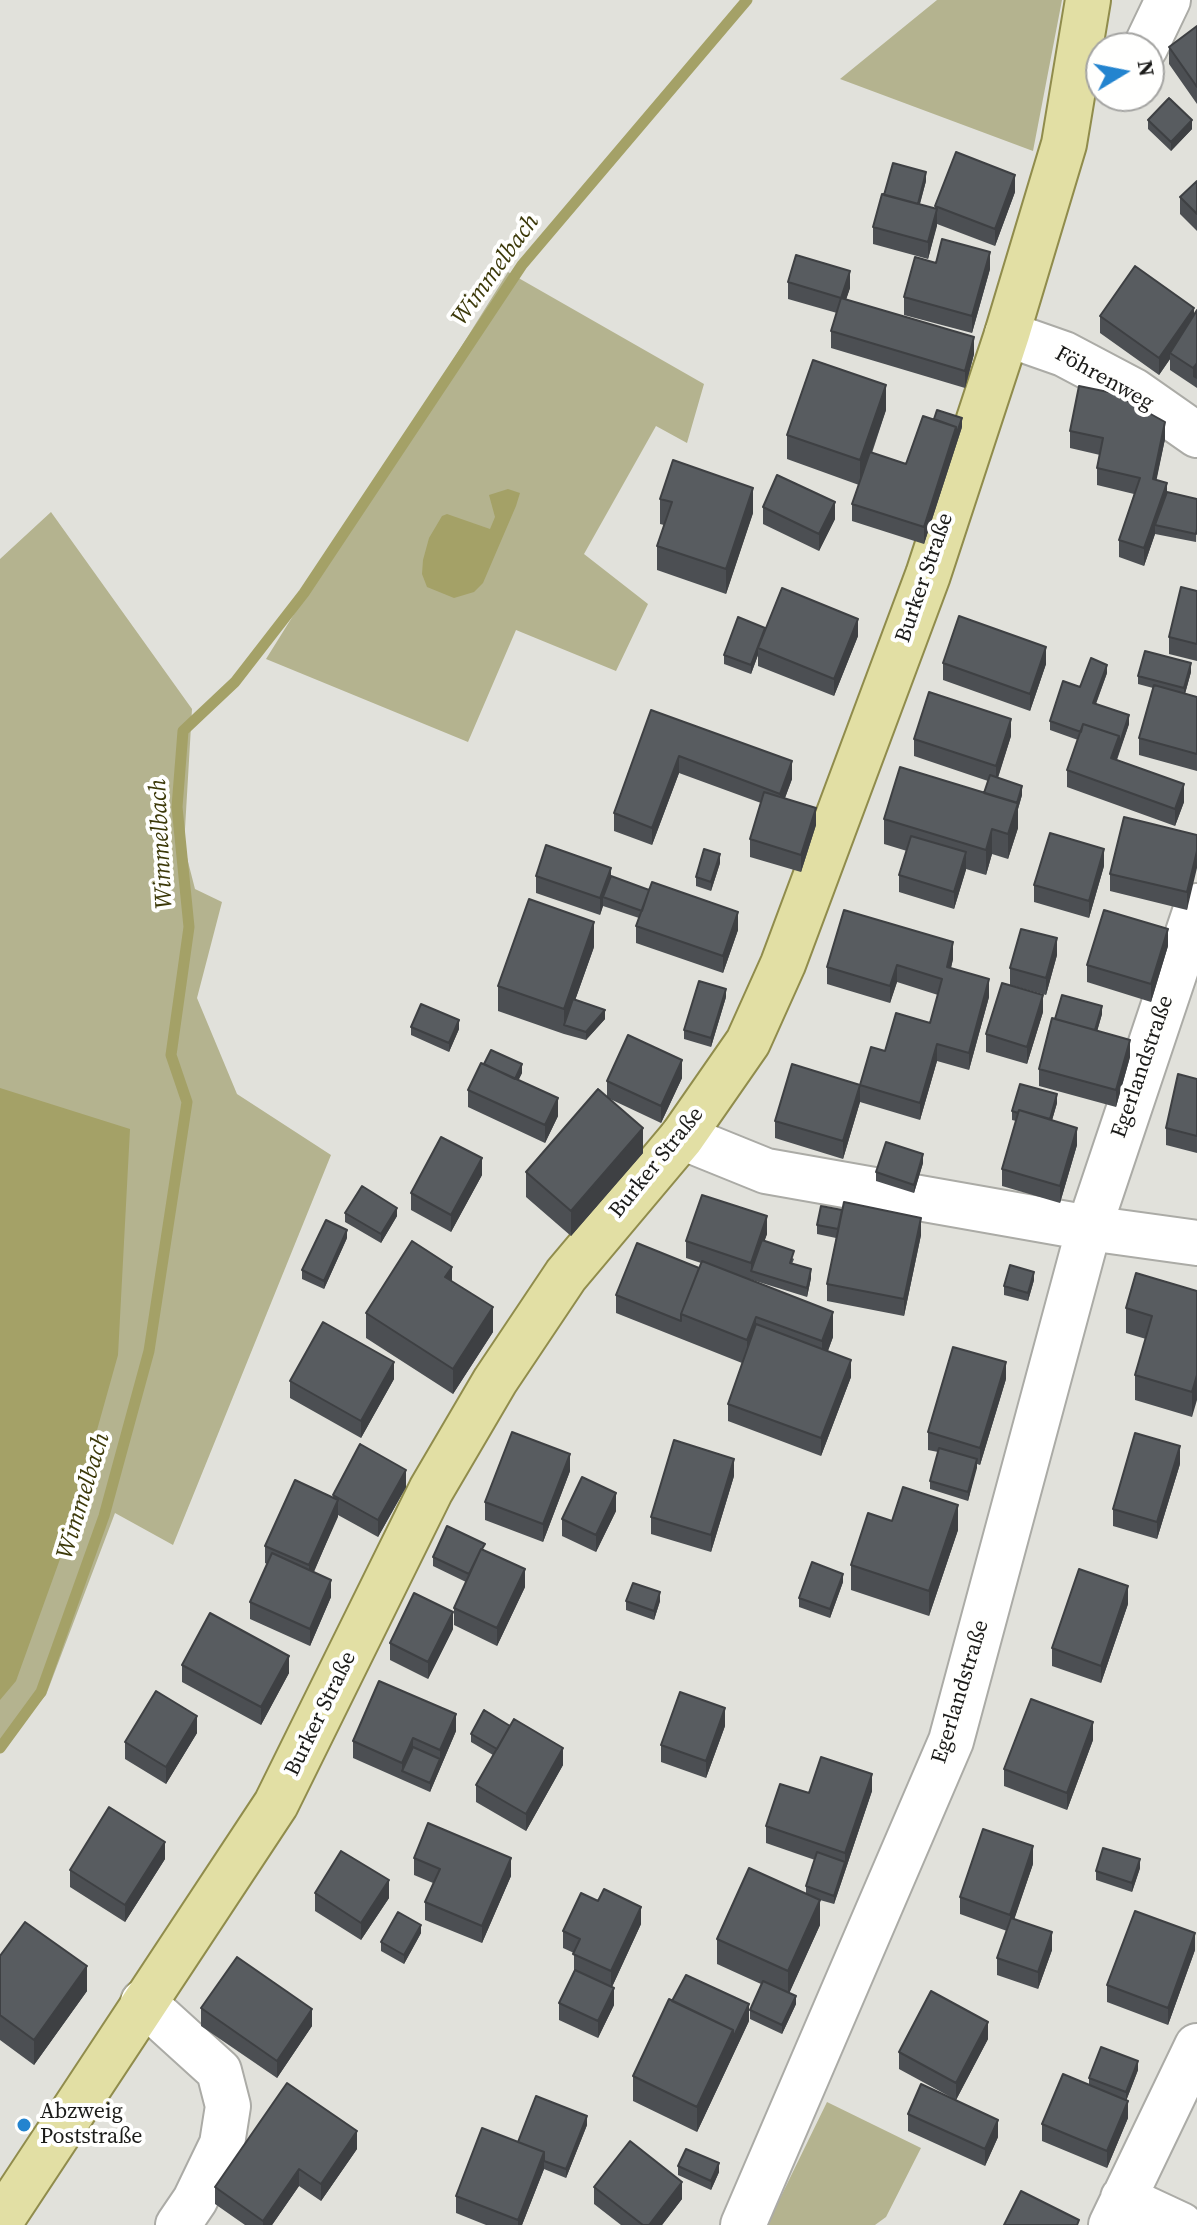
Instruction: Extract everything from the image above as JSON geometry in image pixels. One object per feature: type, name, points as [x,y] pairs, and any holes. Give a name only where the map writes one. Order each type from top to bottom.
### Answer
[{"type":"main road","name":"Burker Straße","points":[[0,2222],[276,1804],[431,1490],[495,1381],[566,1275],[682,1137],[748,1042],[783,964],[928,575],[1007,334],[1064,144],[1088,0]]},
{"type":"street","points":[[1153,32],[1168,0]]},
{"type":"street","name":"Föhrenweg","points":[[1007,334],[1064,354],[1134,391],[1197,435]]},
{"type":"street","name":"Egerlandstraße","points":[[743,2225],[951,1741],[1089,1228],[1197,906]]},
{"type":"street","points":[[682,1137],[766,1171],[1089,1228],[1197,1243]]},
{"type":"street","points":[[143,2002],[219,2071],[228,2106],[222,2144],[195,2200],[178,2225]]},
{"type":"street","points":[[1181,2225],[1117,2211],[1197,2046]]},
{"type":"green space","points":[[937,0],[1062,0],[1033,151],[840,79]]},
{"type":"green space","points":[[508,272],[704,384],[687,443],[656,426],[584,554],[648,604],[616,671],[516,630],[468,742],[266,659]]},
{"type":"green space","points":[[51,512],[192,709],[184,846],[195,889],[222,902],[197,998],[237,1094],[331,1155],[173,1545],[115,1513],[46,1695],[0,1748],[0,559]]},
{"type":"green space","points":[[827,2102],[921,2148],[886,2217],[875,2225],[767,2225]]},
{"type":"shaded area","points":[[508,489],[520,493],[483,583],[474,592],[454,598],[427,587],[422,574],[423,560],[429,538],[442,516],[447,514],[490,529],[495,517],[489,495]]},
{"type":"shaded area","points":[[0,1088],[130,1129],[118,1355],[64,1548],[16,1681],[0,1700]]},
{"type":"building","points":[[1197,26],[1197,87],[1169,47]]},
{"type":"building","points":[[1169,98],[1192,120],[1171,142],[1148,120],[1156,112],[1165,112],[1165,102]]},
{"type":"building","points":[[956,152],[1015,175],[995,229],[935,206]]},
{"type":"building","points":[[893,163],[926,172],[918,204],[884,195]]},
{"type":"building","points":[[1197,181],[1197,214],[1180,197]]},
{"type":"building","points":[[882,194],[937,209],[928,242],[873,227]]},
{"type":"building","points":[[942,239],[990,252],[972,316],[904,297],[915,257],[936,263]]},
{"type":"building","points":[[796,255],[850,271],[841,298],[788,282]]},
{"type":"building","points":[[1135,266],[1194,308],[1159,358],[1100,316]]},
{"type":"building","points":[[841,298],[974,337],[965,371],[831,331]]},
{"type":"building","points":[[1197,310],[1197,363],[1193,368],[1170,353]]},
{"type":"building","points":[[813,360],[886,385],[860,460],[787,435]]},
{"type":"building","points":[[1079,386],[1113,393],[1165,422],[1153,479],[1167,483],[1144,548],[1119,540],[1140,478],[1097,468],[1103,438],[1070,431]]},
{"type":"building","points":[[937,410],[962,418],[956,435],[956,427],[934,419]]},
{"type":"building","points":[[923,416],[956,427],[924,527],[852,504],[870,452],[906,464]]},
{"type":"building","points":[[673,460],[753,488],[726,569],[657,546],[672,502],[660,499]]},
{"type":"building","points":[[777,475],[835,502],[819,534],[763,507]]},
{"type":"building","points":[[1167,492],[1197,499],[1196,534],[1155,525]]},
{"type":"building","points":[[1181,587],[1197,591],[1197,644],[1169,637]]},
{"type":"building","points":[[782,588],[858,619],[834,679],[758,648]]},
{"type":"building","points":[[959,616],[1046,647],[1030,694],[943,663]]},
{"type":"building","points":[[738,617],[765,628],[751,665],[724,655]]},
{"type":"building","points":[[1145,651],[1191,663],[1184,688],[1138,676]]},
{"type":"building","points":[[1091,658],[1107,665],[1093,703],[1129,715],[1119,745],[1119,736],[1083,724],[1081,732],[1050,721],[1063,681],[1080,687]]},
{"type":"building","points":[[1154,685],[1197,697],[1197,754],[1139,738]]},
{"type":"building","points":[[929,692],[1011,719],[996,766],[914,739]]},
{"type":"building","points":[[651,710],[792,761],[780,794],[679,756],[652,828],[614,813]]},
{"type":"building","points":[[1083,724],[1119,736],[1111,758],[1184,784],[1175,809],[1067,770]]},
{"type":"building","points":[[900,767],[1018,803],[1008,834],[992,829],[986,850],[884,819]]},
{"type":"building","points":[[990,775],[1022,786],[1017,803],[984,793]]},
{"type":"building","points":[[764,792],[816,808],[801,855],[750,839]]},
{"type":"building","points":[[1124,817],[1197,835],[1197,851],[1187,892],[1110,874]]},
{"type":"building","points":[[1050,833],[1104,849],[1089,901],[1034,885]]},
{"type":"building","points":[[911,836],[966,852],[954,892],[899,875]]},
{"type":"building","points":[[546,845],[611,868],[600,898],[536,876]]},
{"type":"building","points":[[704,849],[720,854],[711,882],[696,877]]},
{"type":"building","points":[[611,876],[649,890],[642,911],[603,897]]},
{"type":"building","points":[[652,882],[738,912],[723,956],[636,926]]},
{"type":"building","points":[[529,899],[594,922],[564,1009],[498,986]]},
{"type":"building","points":[[844,910],[953,942],[947,967],[989,979],[969,1053],[937,1044],[920,1103],[860,1085],[871,1047],[885,1051],[896,1013],[930,1023],[942,979],[897,965],[890,986],[827,967]]},
{"type":"building","points":[[1104,910],[1168,929],[1151,984],[1087,965]]},
{"type":"building","points":[[1021,929],[1057,938],[1046,978],[1010,968]]},
{"type":"building","points":[[699,981],[726,989],[711,1038],[684,1030]]},
{"type":"building","points":[[1002,983],[1043,995],[1027,1047],[986,1034]]},
{"type":"building","points":[[1062,995],[1102,1006],[1095,1030],[1055,1019]]},
{"type":"building","points":[[573,999],[605,1010],[586,1032],[564,1025]]},
{"type":"building","points":[[421,1004],[459,1020],[449,1043],[411,1027]]},
{"type":"building","points":[[1052,1018],[1130,1040],[1116,1090],[1039,1069]]},
{"type":"building","points":[[628,1035],[682,1060],[661,1106],[607,1081]]},
{"type":"building","points":[[491,1050],[522,1064],[515,1079],[484,1064]]},
{"type":"building","points":[[481,1063],[558,1098],[545,1125],[468,1090]]},
{"type":"building","points":[[792,1064],[860,1085],[843,1141],[775,1121]]},
{"type":"building","points":[[1178,1074],[1197,1079],[1197,1136],[1166,1128]]},
{"type":"building","points":[[1020,1084],[1057,1094],[1050,1119],[1019,1110],[1018,1113],[1012,1111]]},
{"type":"building","points":[[598,1089],[643,1128],[571,1211],[526,1172]]},
{"type":"building","points":[[1019,1110],[1077,1128],[1060,1186],[1002,1169]]},
{"type":"building","points":[[441,1137],[482,1158],[451,1215],[411,1193]]},
{"type":"building","points":[[886,1142],[923,1154],[914,1185],[876,1172]]},
{"type":"building","points":[[362,1186],[397,1208],[381,1234],[345,1213]]},
{"type":"building","points":[[702,1195],[767,1216],[751,1263],[686,1241]]},
{"type":"building","points":[[844,1202],[921,1218],[904,1299],[827,1284]]},
{"type":"building","points":[[821,1206],[842,1210],[838,1229],[817,1225]]},
{"type":"building","points":[[326,1220],[347,1230],[324,1281],[302,1270]]},
{"type":"building","points":[[762,1240],[794,1251],[790,1263],[811,1269],[807,1288],[751,1271]]},
{"type":"building","points":[[412,1241],[452,1267],[445,1277],[493,1307],[453,1369],[366,1313]]},
{"type":"building","points":[[637,1243],[699,1268],[681,1321],[616,1295]]},
{"type":"building","points":[[702,1261],[833,1312],[822,1341],[756,1317],[747,1340],[681,1314]]},
{"type":"building","points":[[1010,1265],[1034,1272],[1028,1293],[1004,1286]]},
{"type":"building","points":[[1136,1273],[1197,1291],[1197,1375],[1192,1392],[1135,1375],[1152,1316],[1126,1308]]},
{"type":"building","points":[[323,1322],[394,1362],[361,1421],[290,1381]]},
{"type":"building","points":[[756,1324],[851,1360],[821,1438],[728,1404]]},
{"type":"building","points":[[953,1347],[1006,1362],[980,1448],[928,1432]]},
{"type":"building","points":[[512,1432],[570,1454],[543,1524],[485,1502]]},
{"type":"building","points":[[1135,1433],[1180,1446],[1157,1522],[1113,1509]]},
{"type":"building","points":[[674,1440],[734,1459],[711,1535],[651,1517]]},
{"type":"building","points":[[360,1444],[406,1470],[378,1520],[333,1495]]},
{"type":"building","points":[[939,1448],[977,1459],[968,1492],[930,1481]]},
{"type":"building","points":[[582,1477],[616,1493],[596,1535],[562,1519]]},
{"type":"building","points":[[295,1480],[338,1500],[309,1565],[265,1546]]},
{"type":"building","points":[[903,1487],[958,1505],[929,1591],[851,1565],[868,1513],[892,1521]]},
{"type":"building","points":[[447,1526],[485,1544],[469,1574],[433,1557]]},
{"type":"building","points":[[481,1549],[525,1569],[497,1628],[454,1608]]},
{"type":"building","points":[[272,1553],[331,1580],[310,1629],[250,1602]]},
{"type":"building","points":[[812,1562],[843,1574],[830,1609],[799,1598]]},
{"type":"building","points":[[1079,1569],[1128,1586],[1101,1666],[1052,1648]]},
{"type":"building","points":[[633,1583],[660,1592],[654,1611],[626,1601]]},
{"type":"building","points":[[414,1593],[453,1612],[428,1662],[390,1643]]},
{"type":"building","points":[[210,1613],[289,1656],[261,1707],[182,1665]]},
{"type":"building","points":[[379,1681],[456,1714],[440,1750],[413,1738],[402,1763],[353,1741]]},
{"type":"building","points":[[156,1691],[197,1716],[166,1767],[125,1742]]},
{"type":"building","points":[[680,1692],[725,1708],[706,1761],[661,1745]]},
{"type":"building","points":[[1031,1699],[1093,1722],[1067,1793],[1004,1769]]},
{"type":"building","points":[[484,1710],[510,1726],[497,1749],[471,1734]]},
{"type":"building","points":[[514,1719],[563,1748],[526,1814],[476,1785]]},
{"type":"building","points":[[413,1747],[440,1759],[430,1783],[402,1771]]},
{"type":"building","points":[[821,1757],[872,1774],[845,1853],[766,1826],[780,1784],[809,1793]]},
{"type":"building","points":[[109,1807],[165,1842],[125,1905],[70,1870]]},
{"type":"building","points":[[428,1823],[511,1858],[482,1926],[425,1902],[440,1869],[414,1858]]},
{"type":"building","points":[[983,1829],[1033,1846],[1010,1915],[960,1897]]},
{"type":"building","points":[[1103,1848],[1140,1859],[1132,1883],[1096,1871]]},
{"type":"building","points":[[341,1851],[389,1880],[361,1923],[315,1893]]},
{"type":"building","points":[[817,1852],[845,1862],[834,1896],[806,1886]]},
{"type":"building","points":[[749,1868],[820,1900],[788,1971],[717,1939]]},
{"type":"building","points":[[604,1889],[641,1907],[611,1971],[573,1954],[580,1939],[563,1931],[581,1893],[598,1901]]},
{"type":"building","points":[[1135,1911],[1195,1933],[1168,2008],[1107,1985]]},
{"type":"building","points":[[398,1912],[421,1925],[404,1955],[381,1942]]},
{"type":"building","points":[[1011,1918],[1052,1932],[1038,1972],[997,1958]]},
{"type":"building","points":[[25,1922],[87,1966],[34,2040],[0,2015],[0,1956]]},
{"type":"building","points":[[237,1957],[312,2009],[277,2061],[201,2008]]},
{"type":"building","points":[[575,1970],[614,1988],[598,2021],[559,2003]]},
{"type":"building","points":[[686,1975],[749,2004],[733,2038],[733,2030],[672,2001]]},
{"type":"building","points":[[763,1981],[796,1996],[782,2025],[750,2010]]},
{"type":"building","points":[[931,1991],[988,2022],[956,2083],[899,2052]]},
{"type":"building","points":[[669,1999],[733,2030],[697,2107],[633,2076]]},
{"type":"building","points":[[1101,2047],[1138,2061],[1126,2092],[1089,2078]]},
{"type":"building","points":[[1063,2074],[1128,2101],[1107,2151],[1042,2124]]},
{"type":"building","points":[[287,2083],[357,2131],[321,2184],[299,2169],[263,2221],[215,2187]]},
{"type":"building","points":[[921,2084],[998,2120],[985,2149],[908,2114]]},
{"type":"building","points":[[536,2096],[587,2116],[566,2169],[544,2161],[544,2152],[518,2142]]},
{"type":"building","points":[[482,2128],[544,2152],[518,2220],[456,2196]]},
{"type":"building","points":[[630,2141],[682,2182],[649,2225],[643,2225],[594,2187]]},
{"type":"building","points":[[686,2149],[719,2163],[711,2181],[678,2166]]},
{"type":"building","points":[[1021,2191],[1079,2220],[1077,2225],[1004,2225]]},
{"type":"waterway","name":"Wimmelbach","points":[[0,1748],[41,1692],[104,1516],[149,1351],[187,1102],[171,1055],[189,927],[177,807],[183,731],[235,682],[304,593],[522,265],[747,0]]},
{"type":"place","name":"Abzweig Poststraße","points":[[24,2125]]}]
